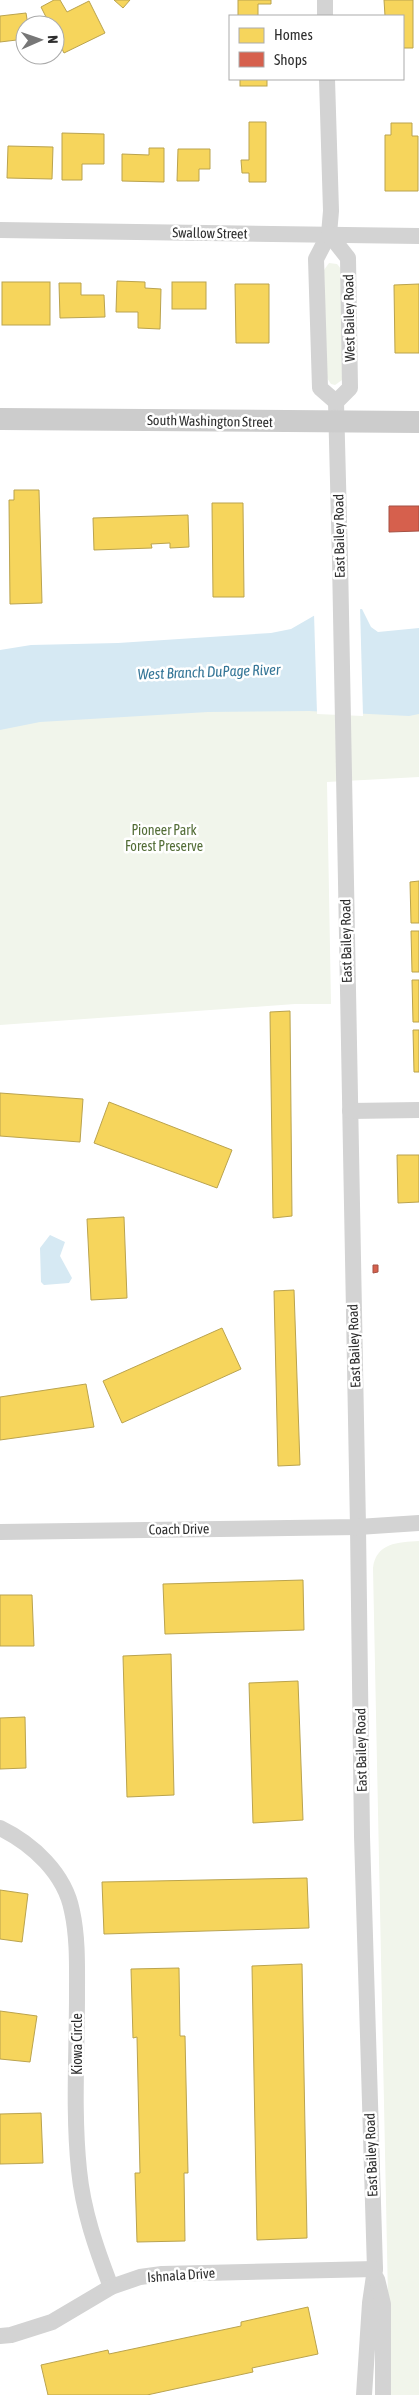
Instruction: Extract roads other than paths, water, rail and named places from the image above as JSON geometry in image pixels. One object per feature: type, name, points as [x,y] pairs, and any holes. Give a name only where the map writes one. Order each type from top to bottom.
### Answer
[{"type":"main road","name":"South Washington Street","points":[[0,419],[336,412],[419,422]]},
{"type":"street","points":[[325,0],[325,15]]},
{"type":"street","points":[[327,80],[331,211],[328,234],[316,259],[320,388],[336,412]]},
{"type":"street","name":"Swallow Street","points":[[0,230],[419,236]]},
{"type":"street","name":"West Bailey Road","points":[[328,234],[348,258],[350,388],[336,412]]},
{"type":"street","name":"East Bailey Road","points":[[336,412],[358,1527],[362,1836],[375,2270],[370,2303],[364,2395]]},
{"type":"street","points":[[350,1111],[419,1110]]},
{"type":"street","name":"Coach Drive","points":[[0,1532],[358,1527],[419,1523]]},
{"type":"street","name":"Kiowa Circle","points":[[0,1828],[22,1840],[44,1858],[55,1875],[72,1911],[77,1958],[79,2170],[84,2208],[92,2238],[111,2287]]},
{"type":"street","name":"East Bailey Road","points":[[375,2270],[383,2304],[383,2395]]},
{"type":"street","name":"Ishnala Drive","points":[[0,2336],[11,2335],[52,2322],[111,2287],[140,2278],[162,2274],[375,2270]]},
{"type":"water","name":"West Branch DuPage River","points":[[362,609],[371,627],[378,632],[419,628],[419,714],[409,716],[309,711],[208,712],[40,722],[0,730],[0,650],[31,645],[118,643],[271,633],[291,629],[317,614]]},
{"type":"water","points":[[50,1235],[65,1242],[60,1256],[72,1278],[69,1283],[44,1285],[41,1282],[40,1248]]},
{"type":"park label","name":"Pioneer Park Forest Preserve","points":[[164,838]]}]
